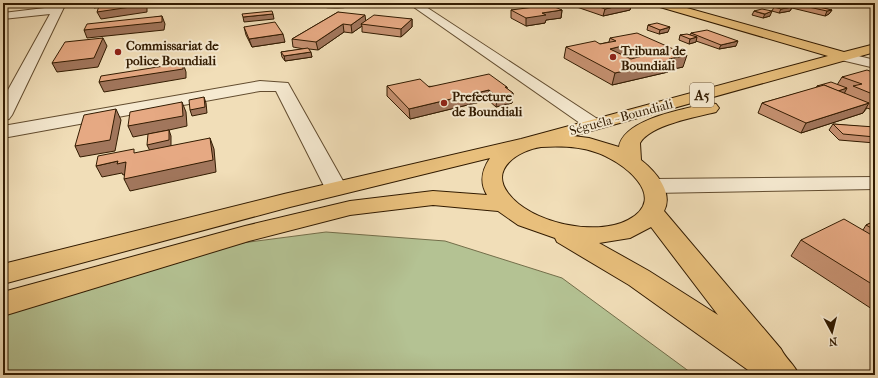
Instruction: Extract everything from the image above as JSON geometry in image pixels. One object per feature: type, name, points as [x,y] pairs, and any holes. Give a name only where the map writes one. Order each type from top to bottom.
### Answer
[{"type":"main road","points":[[662,4],[842,56]]},
{"type":"main road","name":"Séguéla - Boundiali","points":[[529,144],[556,141],[591,145],[612,152],[631,162],[644,173],[653,199],[638,225],[616,233],[588,236],[558,231],[536,224],[518,215],[504,204],[494,188],[492,174],[499,161],[512,151],[529,144],[593,124],[875,48]]},
{"type":"main road","name":"Séguéla - Boundiali","points":[[631,162],[630,144],[635,134],[659,123],[872,62]]},
{"type":"main road","points":[[3,274],[336,188],[529,144]]},
{"type":"main road","points":[[3,304],[245,234],[350,208],[433,198],[504,204]]},
{"type":"main road","points":[[653,199],[690,262],[783,375]]},
{"type":"main road","points":[[558,231],[639,278],[783,375]]},
{"type":"street","points":[[325,4],[348,3]]},
{"type":"street","points":[[413,3],[593,124]]},
{"type":"street","points":[[3,16],[59,6]]},
{"type":"street","points":[[3,115],[59,6]]},
{"type":"street","points":[[842,56],[872,62]]},
{"type":"street","points":[[3,132],[260,86],[282,86],[336,188]]},
{"type":"street","points":[[653,199],[875,183]]},
{"type":"green space","points":[[326,232],[445,241],[562,278],[694,375],[3,375],[3,306],[211,247]]},
{"type":"building","points":[[100,3],[144,3],[144,5],[97,12]]},
{"type":"building","points":[[589,3],[631,3],[605,9]]},
{"type":"building","points":[[790,3],[802,3],[832,10],[827,11]]},
{"type":"building","points":[[550,5],[562,10],[542,13],[546,15],[526,18],[511,10]]},
{"type":"building","points":[[785,5],[792,7],[781,9],[774,7]]},
{"type":"building","points":[[762,9],[772,11],[765,14],[754,11]]},
{"type":"building","points":[[272,11],[273,14],[243,17],[242,14]]},
{"type":"building","points":[[338,12],[365,15],[351,25],[343,24],[316,42],[292,39]]},
{"type":"building","points":[[374,15],[412,19],[401,29],[361,24]]},
{"type":"building","points":[[162,16],[162,22],[84,30],[87,24]]},
{"type":"building","points":[[275,22],[283,34],[249,39],[244,27]]},
{"type":"building","points":[[657,23],[670,27],[660,30],[648,25]]},
{"type":"building","points":[[707,30],[738,41],[721,45],[691,33]]},
{"type":"building","points":[[637,33],[687,55],[669,59],[672,60],[615,73],[566,47],[595,41],[600,44],[616,41],[610,38]],"holes":[[[626,45],[646,55],[631,59],[610,49]]]},
{"type":"building","points":[[687,34],[697,37],[690,39],[680,35]]},
{"type":"building","points":[[103,38],[94,58],[52,63],[65,42]]},
{"type":"building","points":[[308,48],[311,52],[284,56],[281,52]]},
{"type":"building","points":[[183,63],[183,69],[99,82],[101,76]]},
{"type":"building","points":[[867,70],[875,73],[875,95],[853,86],[862,84],[842,77]]},
{"type":"building","points":[[489,74],[513,93],[497,97],[489,90],[409,109],[387,86],[420,79],[429,87]]},
{"type":"building","points":[[831,82],[847,88],[838,91],[824,85],[820,87],[817,86]]},
{"type":"building","points":[[824,85],[869,103],[806,123],[762,103]]},
{"type":"building","points":[[204,97],[205,107],[190,110],[189,100]]},
{"type":"building","points":[[182,102],[183,116],[128,126],[130,112]]},
{"type":"building","points":[[116,109],[110,140],[75,146],[84,115]]},
{"type":"building","points":[[833,124],[875,127],[875,137],[843,134]]},
{"type":"building","points":[[169,130],[169,140],[147,145],[148,134]]},
{"type":"building","points":[[210,138],[213,160],[124,179],[126,162],[117,164],[118,161],[96,166],[98,156],[134,149],[134,153]]},
{"type":"building","points":[[844,219],[875,237],[875,286],[801,240]]},
{"type":"building","points":[[875,221],[875,230],[866,225]]},
{"type":"place","name":"Commissariat de police Boundiali","points":[[118,52]]},
{"type":"place","name":"Tribunal de Boundiali","points":[[613,57]]},
{"type":"place","name":"Prefecture de Boundiali","points":[[444,103]]}]
